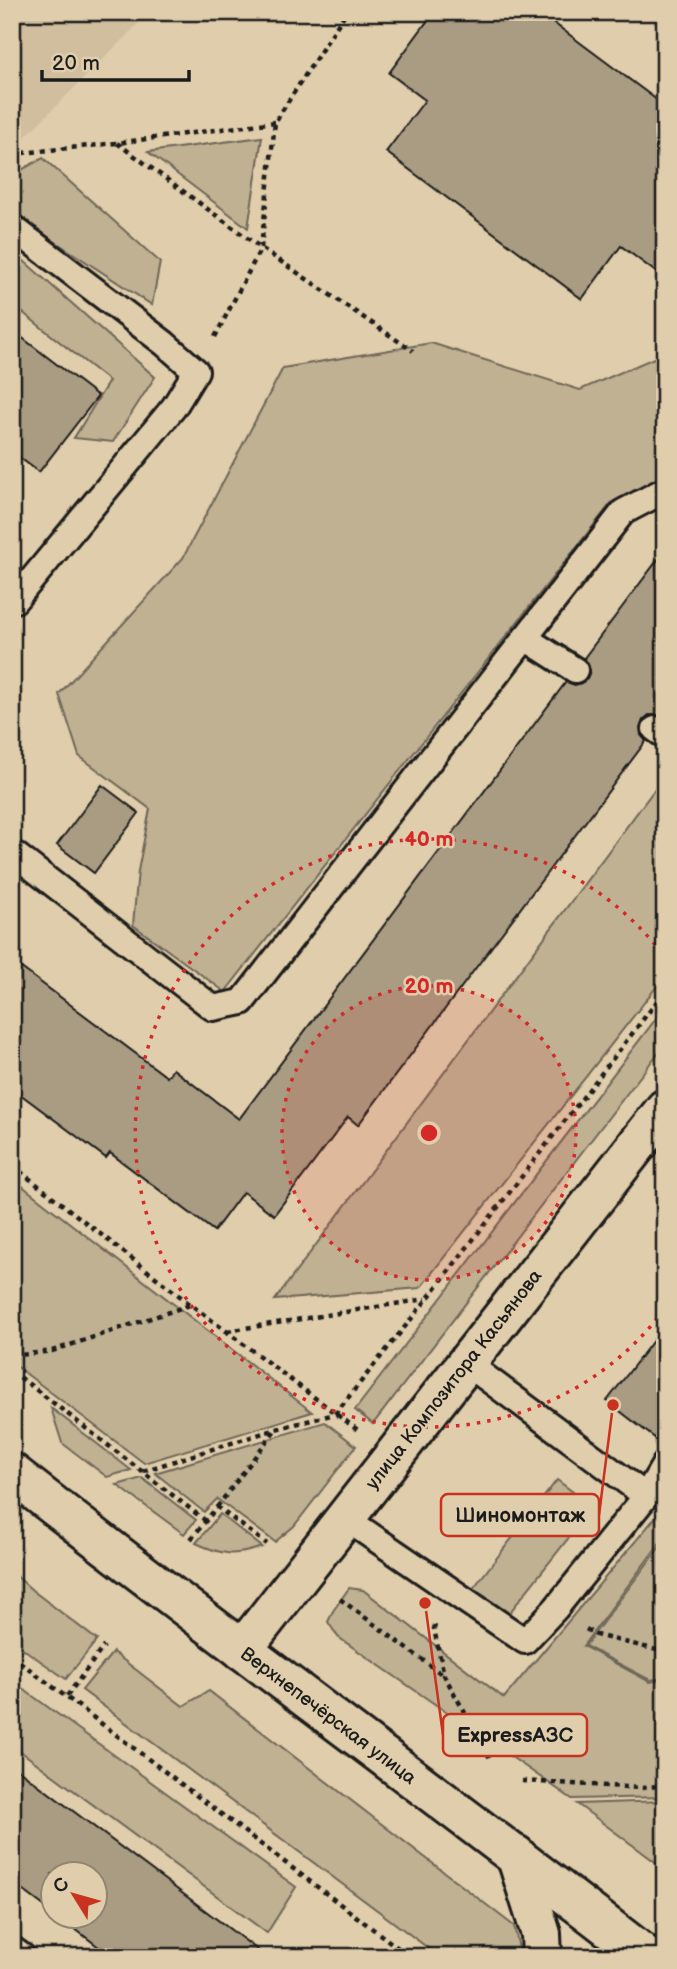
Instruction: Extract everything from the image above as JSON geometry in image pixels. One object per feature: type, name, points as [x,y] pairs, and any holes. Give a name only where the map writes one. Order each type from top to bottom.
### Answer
[{"type":"street","name":"улица Композитора Касьянова","points":[[242,1650],[665,1109]]},
{"type":"street","name":"Верхнепечёрская улица","points":[[12,1473],[154,1584],[516,1855],[647,1957]]},
{"type":"street","points":[[516,1855],[541,1934],[542,1957]]},
{"type":"lane","points":[[12,227],[164,343],[196,371],[174,407],[13,602]]},
{"type":"lane","points":[[12,852],[213,1008],[242,1002],[623,513],[665,490]]},
{"type":"lane","points":[[525,638],[575,670]]},
{"type":"lane","points":[[466,1362],[646,1496]]},
{"type":"lane","points":[[345,1518],[525,1641],[556,1608],[646,1496],[665,1464]]},
{"type":"lane","points":[[12,1949],[23,1957]]},
{"type":"path","points":[[196,371],[261,248],[275,122],[346,12]]},
{"type":"path","points":[[12,153],[275,122]]},
{"type":"path","points":[[117,142],[261,248],[413,351]]},
{"type":"path","points":[[143,1471],[335,1414],[665,991]]},
{"type":"path","points":[[12,1165],[226,1332],[394,1456]]},
{"type":"path","points":[[226,1332],[428,1298]]},
{"type":"path","points":[[12,1356],[52,1352],[190,1304]]},
{"type":"path","points":[[12,1371],[206,1521]]},
{"type":"path","points":[[191,1539],[275,1430]]},
{"type":"path","points":[[218,1507],[268,1545]]},
{"type":"path","points":[[452,1589],[434,1629],[444,1675],[490,1758]]},
{"type":"path","points":[[332,1593],[444,1675]]},
{"type":"path","points":[[556,1608],[596,1636],[665,1652]]},
{"type":"path","points":[[66,1696],[104,1646]]},
{"type":"path","points":[[12,1656],[410,1957]]},
{"type":"path","points":[[522,1781],[642,1788],[665,1785]]},
{"type":"shaded area","points":[[12,12],[150,12],[25,137],[12,125]]},
{"type":"shaded area","points":[[262,137],[248,228],[148,152]]},
{"type":"shaded area","points":[[43,158],[160,262],[152,305],[36,229],[16,254],[155,377],[113,442],[74,438],[109,381],[12,304],[12,175]]},
{"type":"shaded area","points":[[431,343],[580,390],[654,358],[665,356],[665,477],[612,502],[225,992],[133,925],[138,871],[150,809],[79,756],[59,694],[183,558],[283,368]]},
{"type":"shaded area","points":[[660,782],[665,786],[665,976],[420,1288],[275,1300]]},
{"type":"shaded area","points":[[665,1007],[665,1044],[373,1424],[355,1410]]},
{"type":"shaded area","points":[[12,1178],[312,1412],[144,1463],[12,1363]]},
{"type":"shaded area","points":[[51,1408],[131,1470],[107,1477],[62,1443]]},
{"type":"shaded area","points":[[325,1422],[356,1446],[294,1526],[275,1542],[217,1499],[204,1512],[155,1473]]},
{"type":"shaded area","points":[[142,1478],[196,1520],[184,1534],[117,1485]]},
{"type":"shaded area","points":[[557,1480],[593,1507],[506,1617],[472,1590]]},
{"type":"shaded area","points":[[665,1506],[665,1536],[583,1646],[650,1682],[665,1679],[665,1797],[572,1799],[338,1637],[328,1622],[349,1588],[363,1590],[504,1698]]},
{"type":"shaded area","points":[[220,1514],[262,1547],[228,1553],[196,1543]]},
{"type":"shaded area","points":[[665,1540],[665,1678],[650,1680],[585,1646]]},
{"type":"shaded area","points":[[12,1572],[97,1640],[66,1679],[12,1641]]},
{"type":"shaded area","points":[[113,1652],[183,1706],[209,1691],[514,1926],[521,1957],[440,1957],[82,1690]]},
{"type":"shaded area","points":[[12,1681],[296,1887],[267,1933],[12,1745]]},
{"type":"shaded area","points":[[665,1801],[665,1869],[577,1804]]},
{"type":"building","points":[[434,12],[539,12],[665,106],[665,279],[621,246],[582,299],[386,152],[425,100],[389,73]]},
{"type":"building","points":[[12,330],[98,396],[39,472],[12,452]]},
{"type":"building","points":[[665,550],[665,716],[649,715],[643,720],[641,735],[646,741],[358,1125],[348,1117],[274,1215],[243,1192],[214,1231],[110,1153],[106,1158],[12,1088],[12,961],[167,1077],[173,1069],[239,1119],[566,682],[575,685],[587,679],[590,670],[584,658]]},
{"type":"building","points":[[102,785],[139,813],[94,873],[57,845]]},
{"type":"building","points":[[665,1325],[665,1446],[607,1401]]},
{"type":"building","points":[[12,1765],[267,1957],[112,1957],[76,1930],[108,1930],[108,1860],[38,1860],[38,1902],[12,1882]]},
{"type":"place","name":"Шиномонтаж","points":[[613,1405]]},
{"type":"place","name":"ExpressАЗС","points":[[425,1603]]}]
